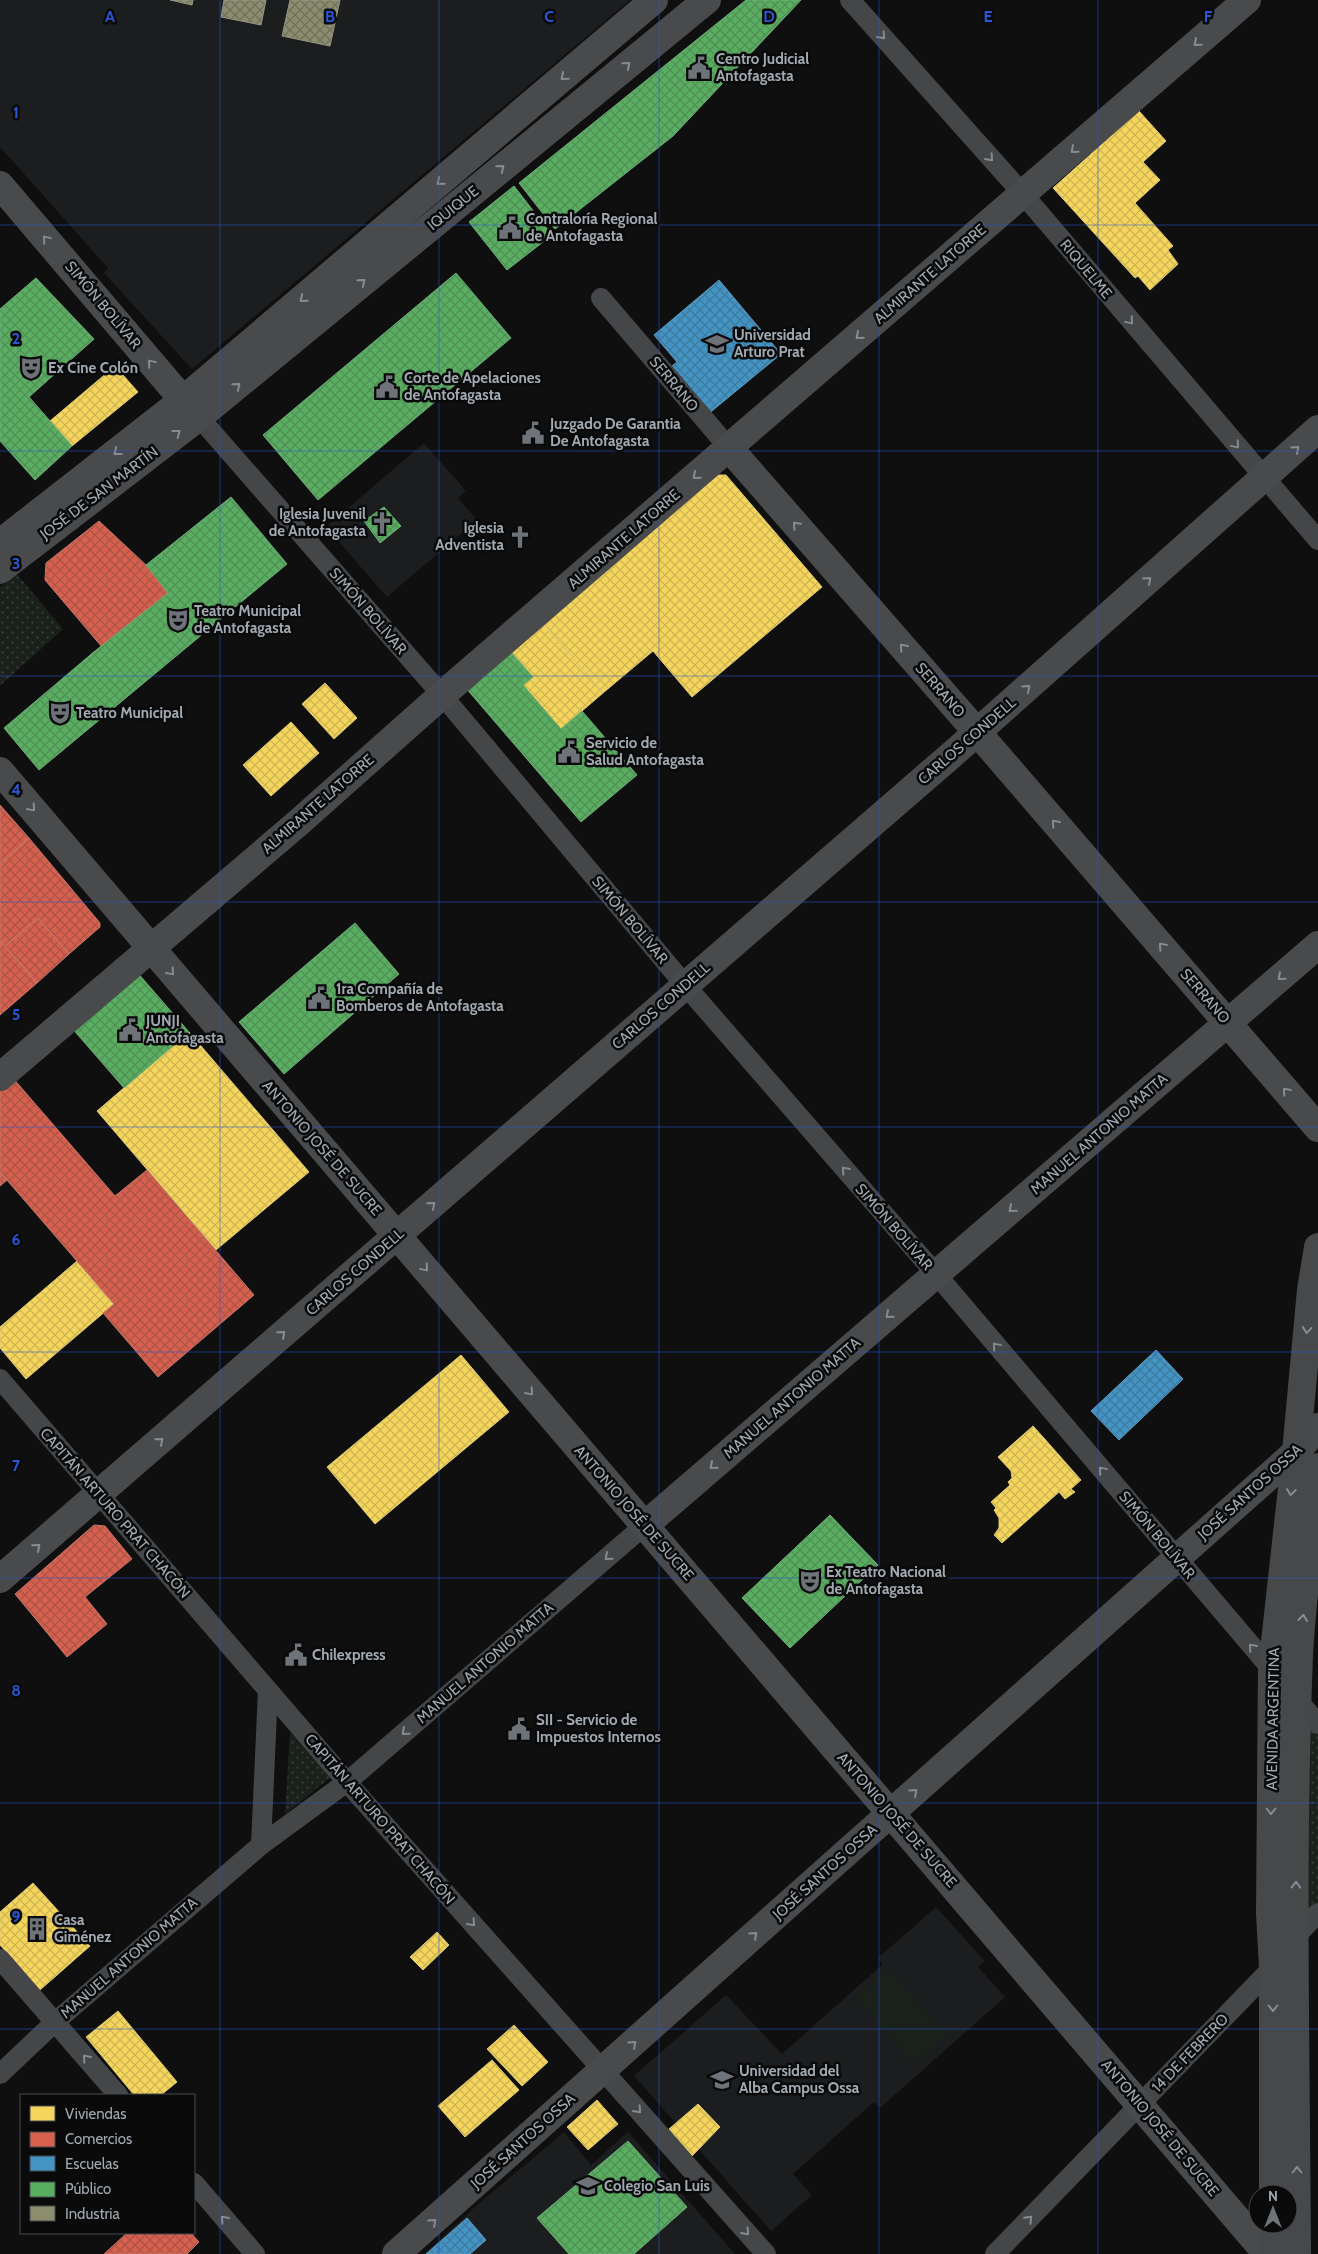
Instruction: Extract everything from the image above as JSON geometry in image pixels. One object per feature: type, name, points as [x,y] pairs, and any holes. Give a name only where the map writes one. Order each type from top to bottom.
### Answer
[{"type":"main road","name":"AVENIDA ARGENTINA","points":[[1273,2184],[1273,1967],[1270,1913],[1272,1669],[1296,1452],[1311,1290],[1318,1247]]},
{"type":"main road","name":"AVENIDA ARGENTINA","points":[[1297,2254],[1295,1937],[1298,1700],[1300,1654],[1318,1467]]},
{"type":"main road","points":[[1273,2234],[1274,2254]]},
{"type":"street","name":"IQUIQUE","points":[[191,408],[654,0]]},
{"type":"street","name":"IQUIQUE","points":[[191,408],[707,0]]},
{"type":"street","name":"ALMIRANTE LATORRE","points":[[0,1077],[298,823],[442,695],[1248,0]]},
{"type":"street","name":"RIQUELME","points":[[856,2],[1318,540]]},
{"type":"street","name":"SIMÓN BOLÍVAR","points":[[0,185],[191,408],[442,695],[685,985],[936,1274],[1318,1724]]},
{"type":"street","name":"SERRANO","points":[[601,298],[1318,1128]]},
{"type":"street","name":"JOSÉ DE SAN MARTÍN","points":[[0,543],[191,408]]},
{"type":"street","name":"JOSÉ DE SAN MARTÍN","points":[[0,570],[191,408]]},
{"type":"street","name":"CARLOS CONDELL","points":[[0,1579],[977,732],[1318,429]]},
{"type":"street","name":"ANTONIO JOSÉ DE SUCRE","points":[[0,772],[1267,2254]]},
{"type":"street","name":"MANUEL ANTONIO MATTA","points":[[0,2074],[55,2022],[261,1845],[347,1782],[1318,945]]},
{"type":"street","name":"CAPITÁN ARTURO PRAT CHACÓN","points":[[0,1379],[347,1782],[766,2254]]},
{"type":"street","name":"JOSÉ SANTOS OSSA","points":[[396,2254],[1296,1452],[1318,1427]]},
{"type":"street","points":[[261,1845],[268,1690]]},
{"type":"street","name":"14 DE FEBRERO","points":[[995,2254],[1273,1967],[1295,1937],[1318,1913]]},
{"type":"street","points":[[0,1958],[117,2094]]},
{"type":"street","points":[[195,2184],[255,2254]]},
{"type":"shaded area","points":[[0,0],[630,0],[192,369],[104,273],[108,268],[0,147]]},
{"type":"shaded area","points":[[424,443],[466,491],[458,498],[477,520],[387,597],[326,527]]},
{"type":"shaded area","points":[[17,574],[63,629],[0,686],[0,587]]},
{"type":"shaded area","points":[[1318,1724],[1318,1913],[1295,1937],[1297,1726]]},
{"type":"shaded area","points":[[290,1732],[331,1777],[285,1814]]},
{"type":"shaded area","points":[[936,1907],[985,1961],[978,1967],[1005,1997],[880,2108],[874,2102],[793,2174],[812,2195],[771,2231],[634,2076],[726,1995],[782,2054],[883,1964],[878,1958]]},
{"type":"shaded area","points":[[887,1969],[946,2035],[914,2063],[855,1997]]},
{"type":"shaded area","name":"Colegio San Luis","points":[[564,2132],[591,2165],[628,2132],[735,2254],[424,2254],[476,2206]]},
{"type":"building: Viviendas","points":[[1139,111],[1166,141],[1143,162],[1160,180],[1135,203],[1173,246],[1168,250],[1178,264],[1150,290],[1138,276],[1135,278],[1053,188]]},
{"type":"building: Viviendas","points":[[115,366],[138,392],[72,446],[50,421]]},
{"type":"building: Viviendas","points":[[715,475],[726,475],[822,587],[692,697],[653,651],[603,693],[542,622]]},
{"type":"building: Viviendas","points":[[542,622],[603,693],[561,729],[523,685],[533,677],[509,650]]},
{"type":"building: Viviendas","points":[[325,683],[357,718],[334,739],[302,704]]},
{"type":"building: Viviendas","points":[[291,722],[319,753],[271,796],[243,765]]},
{"type":"building: Viviendas","points":[[189,1032],[309,1172],[216,1250],[97,1111]]},
{"type":"building: Viviendas","points":[[77,1261],[114,1304],[26,1379],[0,1348],[0,1327]]},
{"type":"building: Viviendas","points":[[461,1355],[509,1412],[375,1524],[327,1467]]},
{"type":"building: Viviendas","points":[[1033,1426],[1043,1437],[1028,1450],[1030,1452],[1011,1471],[998,1457]]},
{"type":"building: Viviendas","points":[[1043,1437],[1081,1480],[1071,1489],[1075,1492],[1065,1499],[1059,1492],[1002,1543],[994,1535],[999,1528],[999,1518],[994,1510],[996,1508],[991,1502],[1010,1485],[1008,1482],[1012,1478],[1011,1471],[1030,1452],[1028,1450]]},
{"type":"building: Viviendas","name":"Casa Giménez","points":[[33,1883],[90,1946],[40,1990],[0,1945],[0,1912]]},
{"type":"building: Viviendas","points":[[437,1932],[449,1945],[423,1970],[410,1957]]},
{"type":"building: Viviendas","points":[[118,2011],[177,2082],[162,2094],[133,2094],[86,2037]]},
{"type":"building: Viviendas","points":[[514,2025],[548,2062],[522,2086],[487,2049]]},
{"type":"building: Viviendas","points":[[492,2060],[519,2090],[465,2137],[438,2106]]},
{"type":"building: Viviendas","points":[[597,2100],[618,2124],[588,2150],[567,2127]]},
{"type":"building: Viviendas","points":[[698,2104],[720,2127],[692,2156],[669,2129]]},
{"type":"building: Comercios","points":[[99,521],[146,565],[168,593],[102,647],[45,580],[46,563]]},
{"type":"building: Comercios","points":[[0,805],[29,838],[0,864]]},
{"type":"building: Comercios","points":[[29,838],[100,923],[100,927],[69,954],[38,918],[5,946],[0,940],[0,864]]},
{"type":"building: Comercios","points":[[38,918],[69,954],[37,983],[5,946]]},
{"type":"building: Comercios","points":[[0,940],[37,983],[0,1015]]},
{"type":"building: Comercios","points":[[12,1077],[115,1196],[147,1170],[254,1295],[158,1377],[103,1313],[114,1304],[0,1172],[0,1087]]},
{"type":"building: Comercios","points":[[0,1172],[7,1180],[0,1186]]},
{"type":"building: Comercios","points":[[94,1525],[105,1526],[132,1559],[85,1597],[107,1624],[67,1657],[15,1594]]},
{"type":"building: Comercios","points":[[126,2234],[192,2234],[199,2242],[187,2254],[104,2254]]},
{"type":"building: Escuelas","name":"Universidad Arturo Prat","points":[[719,280],[781,354],[707,415],[668,369],[677,362],[654,335]]},
{"type":"building: Escuelas","points":[[95,651],[108,666],[83,688],[70,673]]},
{"type":"building: Escuelas","points":[[1156,1350],[1183,1379],[1119,1440],[1091,1411]]},
{"type":"building: Escuelas","points":[[467,2218],[486,2240],[470,2254],[426,2254]]},
{"type":"building: Público","name":"Centro Judicial Antofagasta","points":[[746,0],[801,0],[673,136],[555,229],[519,183]]},
{"type":"building: Público","name":"Contraloría Regional de Antofagasta","points":[[514,186],[552,235],[507,270],[469,222]]},
{"type":"building: Público","name":"Corte de Apelaciones de Antofagasta","points":[[456,273],[511,338],[318,500],[263,435]]},
{"type":"building: Público","name":"Ex Cine Colón","points":[[36,278],[94,339],[29,397],[72,446],[35,480],[0,441],[0,309]]},
{"type":"building: Público","name":"Teatro Municipal de Antofagasta","points":[[231,497],[287,564],[39,770],[4,728],[95,651],[168,593],[146,565]]},
{"type":"building: Público","name":"Iglesia Juvenil de Antofagasta","points":[[384,507],[401,526],[380,543],[364,521]]},
{"type":"building: Público","name":"Servicio de Salud Antofagasta","points":[[509,650],[533,677],[523,685],[561,729],[582,711],[637,775],[581,822],[465,687]]},
{"type":"building: Público","name":"1ra Compañía de Bomberos de Antofagasta","points":[[355,923],[399,974],[284,1074],[239,1022]]},
{"type":"building: Público","name":"JUNJI Antofagasta","points":[[136,971],[189,1032],[124,1088],[71,1027]]},
{"type":"building: Público","name":"Ex Teatro Nacional de Antofagasta","points":[[830,1515],[878,1565],[790,1648],[742,1598]]},
{"type":"building: Público","points":[[628,2141],[687,2207],[634,2254],[569,2254],[537,2218]]},
{"type":"building: Industria","points":[[170,0],[193,0],[192,5]]},
{"type":"building: Industria","points":[[224,0],[266,0],[261,25],[221,17]]},
{"type":"building: Industria","points":[[290,0],[340,0],[330,46],[282,36]]},
{"type":"place","name":"Centro Judicial Antofagasta","points":[[699,68]]},
{"type":"place","name":"Contraloría Regional de Antofagasta","points":[[510,228]]},
{"type":"place","name":"Universidad Arturo Prat","points":[[717,344]]},
{"type":"place","name":"Ex Cine Colón","points":[[31,368]]},
{"type":"place","name":"Corte de Apelaciones de Antofagasta","points":[[387,387]]},
{"type":"place","name":"Juzgado De Garantia De Antofagasta","points":[[533,433]]},
{"type":"place","name":"Iglesia Juvenil de Antofagasta","points":[[382,523]]},
{"type":"place","name":"Iglesia Adventista","points":[[520,537]]},
{"type":"place","name":"Teatro Municipal de Antofagasta","points":[[178,620]]},
{"type":"place","name":"Teatro Municipal","points":[[60,713]]},
{"type":"place","name":"Servicio de Salud Antofagasta","points":[[569,752]]},
{"type":"place","name":"1ra Compañía de Bomberos de Antofagasta","points":[[319,998]]},
{"type":"place","name":"JUNJI Antofagasta","points":[[130,1030]]},
{"type":"place","name":"Ex Teatro Nacional de Antofagasta","points":[[810,1581]]},
{"type":"place","name":"Chilexpress","points":[[296,1655]]},
{"type":"place","name":"SII - Servicio de Impuestos Internos","points":[[519,1729]]},
{"type":"place","name":"Casa Giménez","points":[[37,1929]]},
{"type":"place","name":"Universidad del Alba Campus Ossa","points":[[722,2080]]},
{"type":"place","name":"Colegio San Luis","points":[[588,2186]]}]
